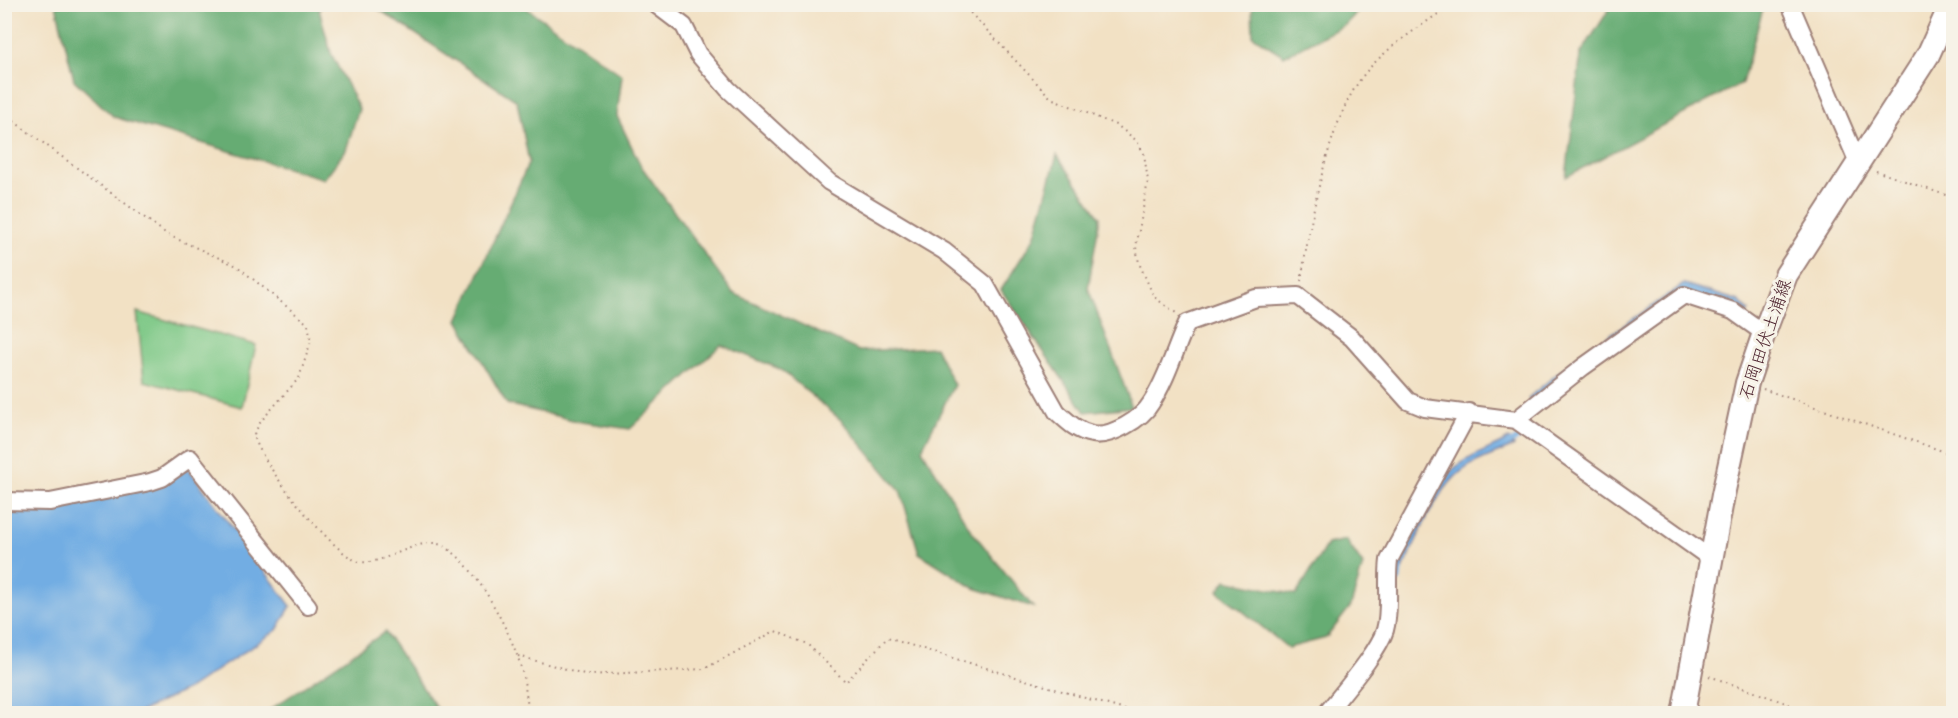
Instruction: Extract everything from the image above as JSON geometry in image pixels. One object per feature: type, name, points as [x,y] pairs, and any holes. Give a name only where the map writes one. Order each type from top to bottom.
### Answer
[{"type":"main road","name":"石岡田伏土浦線","points":[[1683,714],[1710,558],[1746,383],[1764,333],[1786,275],[1928,55],[1951,4]]},
{"type":"street","points":[[655,4],[684,26],[698,54],[728,89],[828,182],[944,251],[985,284],[1057,412],[1075,428],[1094,435],[1115,430],[1131,422],[1150,406],[1186,323],[1256,298],[1298,296],[1352,338],[1408,400],[1425,408],[1516,420],[1710,558]]},
{"type":"street","points":[[1790,4],[1859,165]]},
{"type":"street","points":[[1516,420],[1583,367],[1684,295],[1733,310],[1764,333]]},
{"type":"street","points":[[1326,714],[1385,631],[1389,560],[1469,412]]},
{"type":"street","points":[[4,501],[50,502],[150,482],[162,478],[190,458],[308,606]]},
{"type":"path","points":[[962,4],[1051,98],[1118,126],[1137,141],[1144,154],[1148,181],[1136,247],[1139,263],[1154,297],[1186,323]]},
{"type":"path","points":[[1298,296],[1325,161],[1351,95],[1366,72],[1408,35],[1452,4]]},
{"type":"path","points":[[4,114],[168,235],[237,266],[308,324],[311,341],[299,378],[261,422],[254,434],[265,463],[298,505],[336,544],[358,562],[368,562],[432,543],[456,555],[475,575],[518,656],[529,714]]},
{"type":"path","points":[[1859,165],[1953,198]]},
{"type":"path","points":[[1746,383],[1953,455]]},
{"type":"path","points":[[518,656],[588,675],[704,669],[775,631],[807,644],[846,682],[887,638],[1138,714]]},
{"type":"path","points":[[1691,670],[1817,714]]},
{"type":"green space","points":[[1252,4],[1364,5],[1345,25],[1284,56],[1253,36]]},
{"type":"green space","points":[[56,5],[324,5],[319,9],[331,53],[359,109],[346,150],[324,179],[114,117],[74,80]]},
{"type":"green space","points":[[372,5],[522,5],[622,75],[617,116],[641,166],[733,293],[859,351],[935,347],[954,385],[922,449],[970,529],[1033,607],[974,588],[919,553],[900,490],[842,421],[780,369],[721,345],[630,429],[581,422],[507,404],[458,320],[529,162],[517,101]]},
{"type":"green space","points":[[1612,5],[1764,5],[1742,83],[1566,177],[1581,53]]},
{"type":"green space","points":[[1057,155],[1100,217],[1088,288],[1132,407],[1085,412],[1001,290],[1034,238]]},
{"type":"green space","points":[[137,312],[256,345],[242,407],[144,381]]},
{"type":"green space","points":[[1346,540],[1363,565],[1351,606],[1326,638],[1288,648],[1218,591],[1226,580],[1296,595],[1327,544]]},
{"type":"green space","points":[[385,632],[440,713],[265,713]]},
{"type":"water","points":[[1684,284],[1739,301],[1749,311],[1745,317],[1684,291],[1533,404],[1528,398],[1576,358]]},
{"type":"water","points":[[1509,439],[1514,446],[1469,466],[1447,486],[1426,520],[1403,569],[1396,566],[1426,502],[1442,479],[1465,461]]},
{"type":"water","points":[[188,468],[291,606],[277,630],[190,688],[138,713],[5,714],[5,507]]},
{"type":"waterway","points":[[1508,444],[1521,437]]},
{"type":"waterway","points":[[1399,580],[1401,564]]}]
